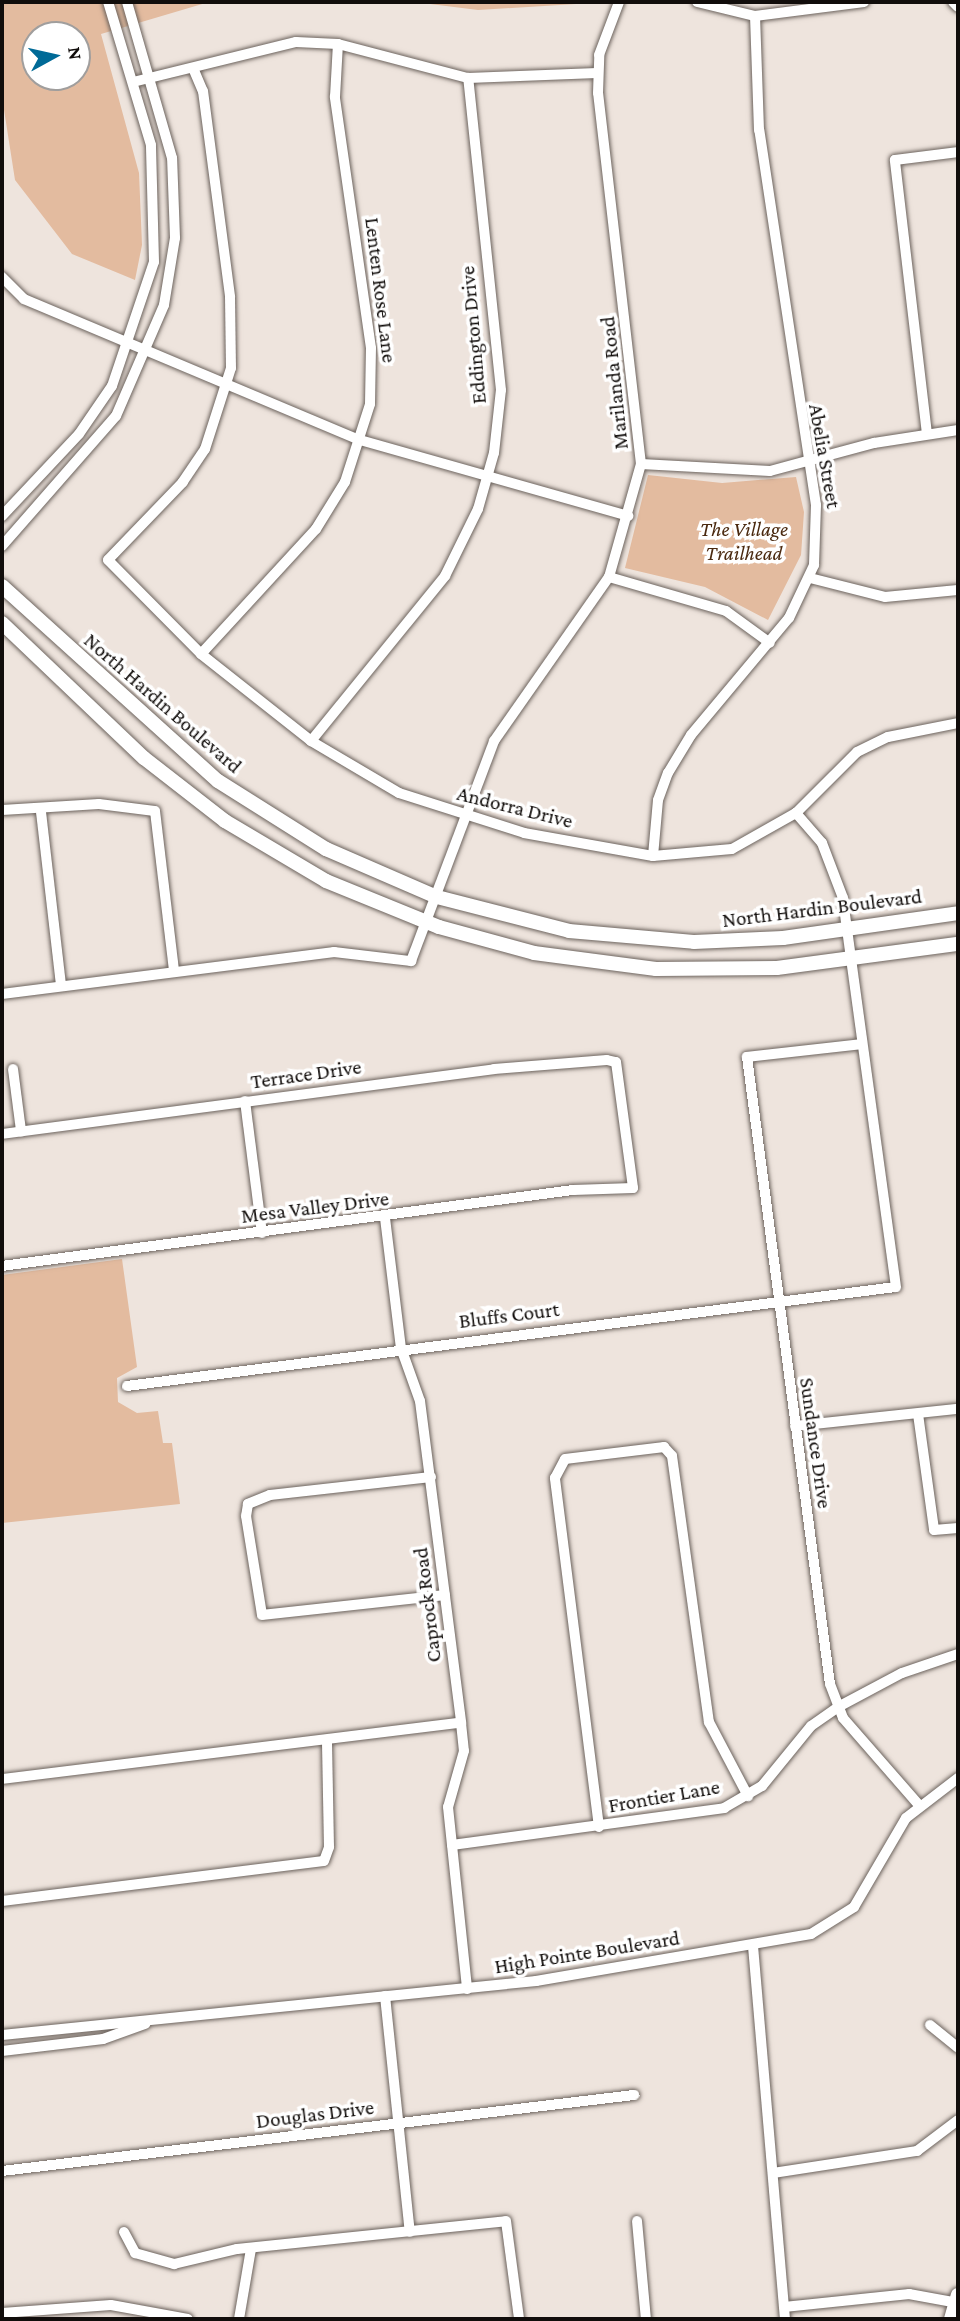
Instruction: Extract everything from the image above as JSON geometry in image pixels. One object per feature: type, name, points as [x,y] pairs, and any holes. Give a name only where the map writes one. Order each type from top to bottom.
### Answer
[{"type":"main road","name":"North Hardin Boulevard","points":[[2,586],[218,781],[326,849],[437,897],[537,925],[629,939],[745,941],[958,913]]},
{"type":"main road","points":[[2,623],[144,758],[225,821],[326,881],[427,923],[534,953],[632,968],[737,971],[958,944]]},
{"type":"main road","points":[[951,2319],[957,2300]]},
{"type":"street","points":[[2,516],[79,434],[130,346],[154,262],[158,208],[151,145],[108,2]]},
{"type":"street","points":[[2,546],[104,434],[148,354],[169,282],[175,214],[169,139],[127,2]]},
{"type":"street","name":"Marilanda Road","points":[[174,970],[334,952],[411,961],[494,741],[518,700],[609,577],[641,464],[597,72],[619,2]]},
{"type":"street","points":[[697,2],[718,12],[755,16],[864,2]]},
{"type":"street","points":[[953,2],[958,7]]},
{"type":"street","name":"Abelia Street","points":[[653,856],[658,800],[668,773],[691,735],[770,643],[810,578],[817,532],[759,130],[755,16]]},
{"type":"street","points":[[134,82],[271,45],[338,44],[468,78],[597,72]]},
{"type":"street","name":"Lenten Rose Lane","points":[[201,654],[316,529],[360,440],[373,374],[335,97],[338,44]]},
{"type":"street","points":[[193,68],[203,91],[230,298],[228,388]]},
{"type":"street","name":"Eddington Drive","points":[[311,741],[445,576],[488,479],[501,390],[468,78]]},
{"type":"street","points":[[927,434],[895,160],[958,152]]},
{"type":"street","points":[[2,277],[24,299],[228,388],[360,440],[488,479],[628,516]]},
{"type":"street","name":"Andorra Drive","points":[[228,388],[205,449],[183,482],[108,560],[201,654],[311,741],[399,793],[464,817],[653,856],[732,849],[796,813],[857,752],[888,737],[958,723]]},
{"type":"street","points":[[641,464],[770,471],[927,434],[958,430]]},
{"type":"street","points":[[609,577],[726,611],[770,643]]},
{"type":"street","points":[[810,578],[885,597],[958,590]]},
{"type":"street","points":[[2,810],[41,811],[99,804],[155,811],[174,970],[2,994]]},
{"type":"street","points":[[41,811],[61,986]]},
{"type":"street","points":[[796,813],[835,871],[847,929],[862,1044]]},
{"type":"street","name":"Sundance Drive","points":[[862,1044],[747,1057],[827,1669],[838,1707],[918,1804]]},
{"type":"street","name":"Bluffs Court","points":[[127,1386],[401,1348],[897,1287],[862,1044]]},
{"type":"street","name":"Terrace Drive","points":[[2,1133],[494,1069],[617,1062],[633,1188]]},
{"type":"street","points":[[13,1069],[21,1131]]},
{"type":"street","points":[[245,1101],[262,1233]]},
{"type":"street","name":"Mesa Valley Drive","points":[[2,1266],[385,1218],[573,1190],[633,1188]]},
{"type":"street","name":"Caprock Road","points":[[385,1218],[401,1348],[421,1401],[464,1751],[448,1807],[467,1989]]},
{"type":"street","points":[[795,1426],[958,1409]]},
{"type":"street","points":[[918,1414],[934,1530],[958,1528]]},
{"type":"street","points":[[599,1827],[555,1470],[565,1459],[669,1451],[709,1721],[748,1796]]},
{"type":"street","points":[[431,1477],[252,1500],[246,1516],[262,1615],[445,1595]]},
{"type":"street","name":"Frontier Lane","points":[[452,1845],[704,1813],[748,1796],[811,1726],[838,1707],[902,1673],[958,1654]]},
{"type":"street","points":[[2,1779],[461,1723]]},
{"type":"street","points":[[2,1901],[324,1861],[329,1847],[327,1740]]},
{"type":"street","name":"High Pointe Boulevard","points":[[2,2035],[147,2023],[467,1989],[753,1946],[811,1934],[847,1913],[868,1890],[918,1804],[958,1778]]},
{"type":"street","points":[[753,1946],[785,2319]]},
{"type":"street","points":[[385,1996],[410,2232]]},
{"type":"street","name":"High Pointe Boulevard","points":[[2,2052],[103,2039],[147,2023]]},
{"type":"street","points":[[930,2025],[958,2048]]},
{"type":"street","name":"Douglas Drive","points":[[2,2171],[634,2095]]},
{"type":"street","points":[[773,2173],[917,2151],[958,2120]]},
{"type":"street","points":[[124,2232],[135,2253],[154,2263],[251,2249],[506,2221],[519,2319]]},
{"type":"street","points":[[637,2221],[646,2319]]},
{"type":"street","points":[[239,2319],[251,2249]]},
{"type":"street","points":[[784,2307],[897,2295],[957,2300]]},
{"type":"street","points":[[2,2313],[111,2305],[188,2319]]},
{"type":"green space","points":[[2,2],[209,2],[101,34],[139,173],[142,245],[135,280],[72,254],[15,180],[2,97]]},
{"type":"green space","points":[[414,2],[608,2],[478,10]]},
{"type":"green space","name":"The Village Trailhead","points":[[648,475],[722,483],[796,477],[804,512],[801,555],[768,620],[705,587],[625,568]]},
{"type":"green space","points":[[122,1259],[137,1367],[117,1378],[118,1402],[137,1413],[158,1411],[163,1443],[172,1443],[180,1504],[2,1523],[2,1275]]}]
